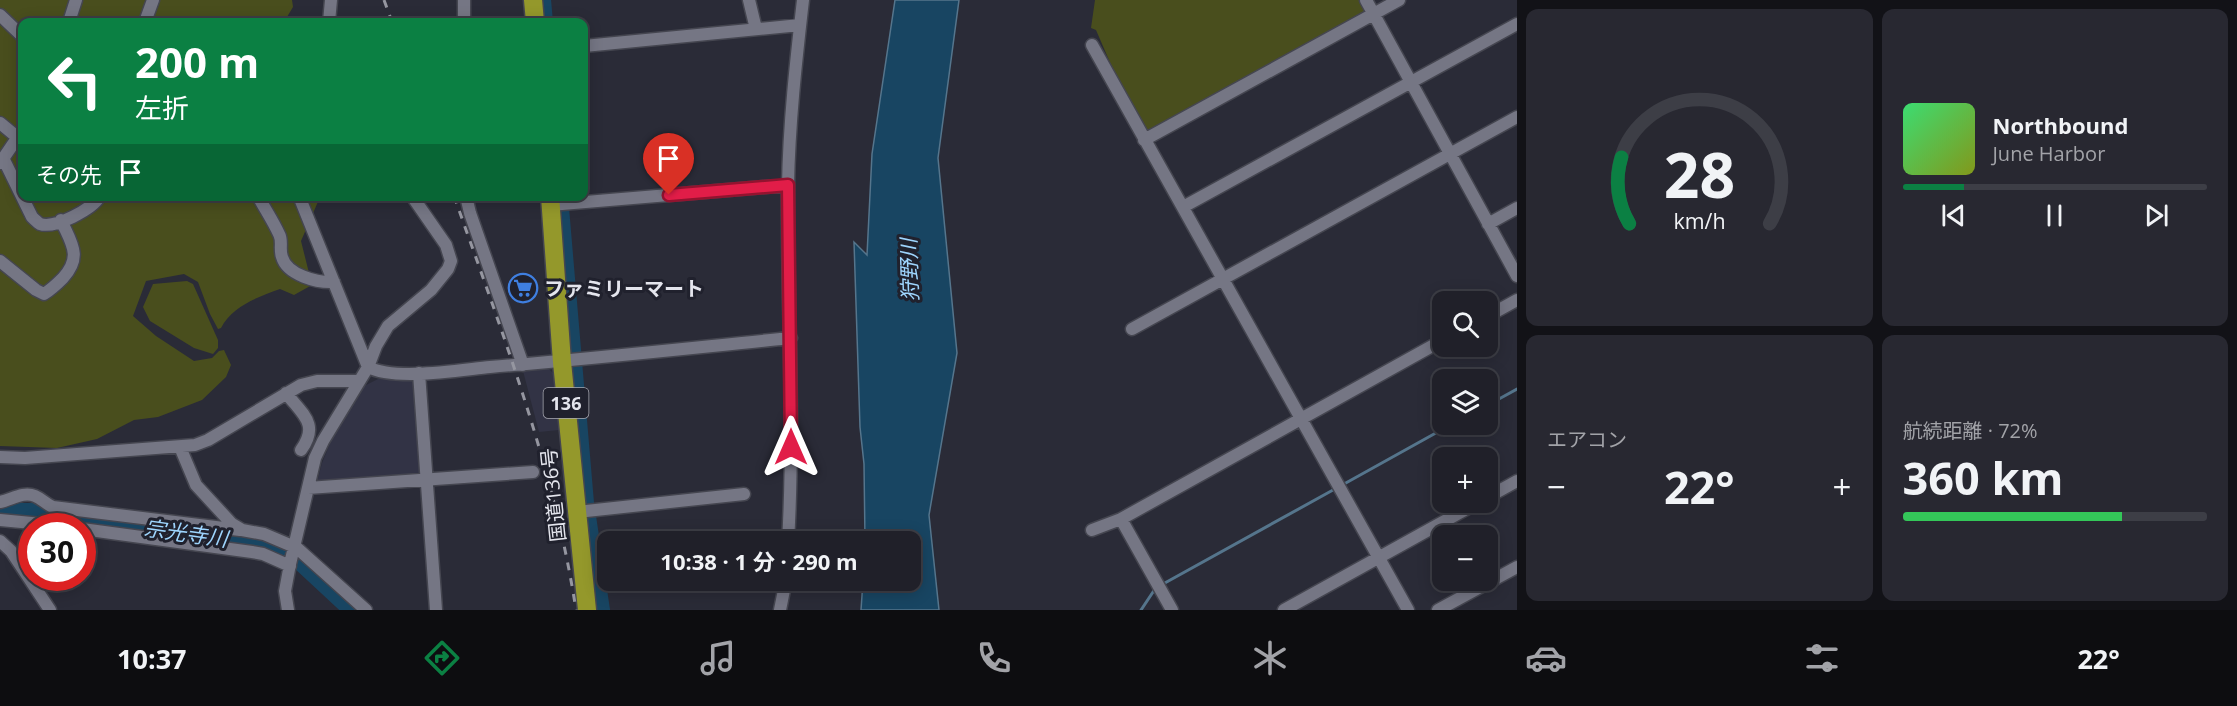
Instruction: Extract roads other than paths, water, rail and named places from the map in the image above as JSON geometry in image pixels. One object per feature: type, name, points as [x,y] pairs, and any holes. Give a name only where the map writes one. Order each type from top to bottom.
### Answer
[{"type":"highway","points":[[533,0],[535,18]]},
{"type":"highway","name":"国道136号","points":[[550,201],[571,361],[577,512],[587,610]]},
{"type":"street","points":[[70,18],[76,0]]},
{"type":"street","points":[[146,18],[153,0]]},
{"type":"street","points":[[329,18],[331,0]]},
{"type":"street","points":[[464,0],[464,18]]},
{"type":"street","points":[[749,0],[756,29]]},
{"type":"street","points":[[789,531],[791,488],[791,338],[788,185],[803,0]]},
{"type":"street","points":[[1366,0],[1517,276]]},
{"type":"street","points":[[1144,140],[1399,0]]},
{"type":"street","points":[[0,15],[18,32]]},
{"type":"street","points":[[1183,207],[1517,24]]},
{"type":"street","points":[[588,46],[800,25]]},
{"type":"street","points":[[1092,45],[1408,610]]},
{"type":"street","points":[[1132,329],[1517,117]]},
{"type":"street","points":[[0,123],[18,133]]},
{"type":"street","points":[[18,137],[2,161],[18,191]]},
{"type":"street","points":[[588,198],[788,185]]},
{"type":"street","points":[[23,201],[32,218],[40,224],[61,220],[88,210],[97,201]]},
{"type":"street","points":[[261,201],[281,236],[280,250],[285,264],[297,273],[310,278],[334,282]]},
{"type":"street","points":[[301,201],[368,367],[376,371],[419,373],[523,365],[791,338]]},
{"type":"street","points":[[284,607],[290,565],[315,458],[323,441],[357,381],[368,367],[376,346],[388,326],[431,290],[448,269],[451,261],[446,245],[415,201]]},
{"type":"street","points":[[467,201],[523,365]]},
{"type":"street","points":[[1488,224],[1517,208]]},
{"type":"street","points":[[0,261],[36,290],[44,294],[52,289],[70,270],[74,261],[74,249],[61,220]]},
{"type":"street","points":[[1498,310],[1517,300]]},
{"type":"street","points":[[1092,530],[1121,519],[1432,346]]},
{"type":"street","points":[[419,373],[436,610]]},
{"type":"street","points":[[0,457],[25,458],[180,447],[208,440],[301,385],[317,381],[357,381]]},
{"type":"street","points":[[286,393],[308,421],[310,428],[310,435],[301,450]]},
{"type":"street","points":[[180,447],[196,485],[232,524],[242,530]]},
{"type":"street","points":[[308,488],[533,472]]},
{"type":"street","points":[[1498,492],[1517,482]]},
{"type":"street","points":[[0,502],[16,496],[30,495],[36,496],[53,507],[264,534],[301,550],[366,610]]},
{"type":"street","points":[[577,512],[744,495]]},
{"type":"street","points":[[1284,610],[1459,513]]},
{"type":"street","points":[[1121,519],[1172,610]]},
{"type":"street","points":[[0,520],[18,522]]},
{"type":"street","points":[[96,531],[264,554],[290,565]]},
{"type":"street","points":[[0,541],[11,551],[50,610]]},
{"type":"street","points":[[1438,610],[1517,567]]},
{"type":"street","points":[[780,610],[784,591]]},
{"type":"water","name":"狩野川","points":[[895,0],[959,0],[938,158],[957,353],[929,515],[939,610],[861,610],[862,591],[921,591],[921,531],[865,531],[854,242],[867,255],[872,154]]},
{"type":"waterway","points":[[543,0],[545,18]]},
{"type":"waterway","points":[[560,201],[586,503],[602,610]]},
{"type":"waterway","points":[[1498,399],[1517,389]]},
{"type":"waterway","points":[[1344,484],[1432,435]]},
{"type":"waterway","points":[[1163,584],[1333,490]]},
{"type":"waterway","name":"宗光寺川","points":[[0,511],[31,511],[261,544],[296,559],[351,610]]},
{"type":"waterway","points":[[1141,610],[1155,589]]},
{"type":"railway","points":[[384,0],[391,18]]},
{"type":"railway","points":[[456,201],[525,400],[554,504],[576,610]]},
{"type":"place","name":"ファミリーマート","points":[[523,288]]}]
